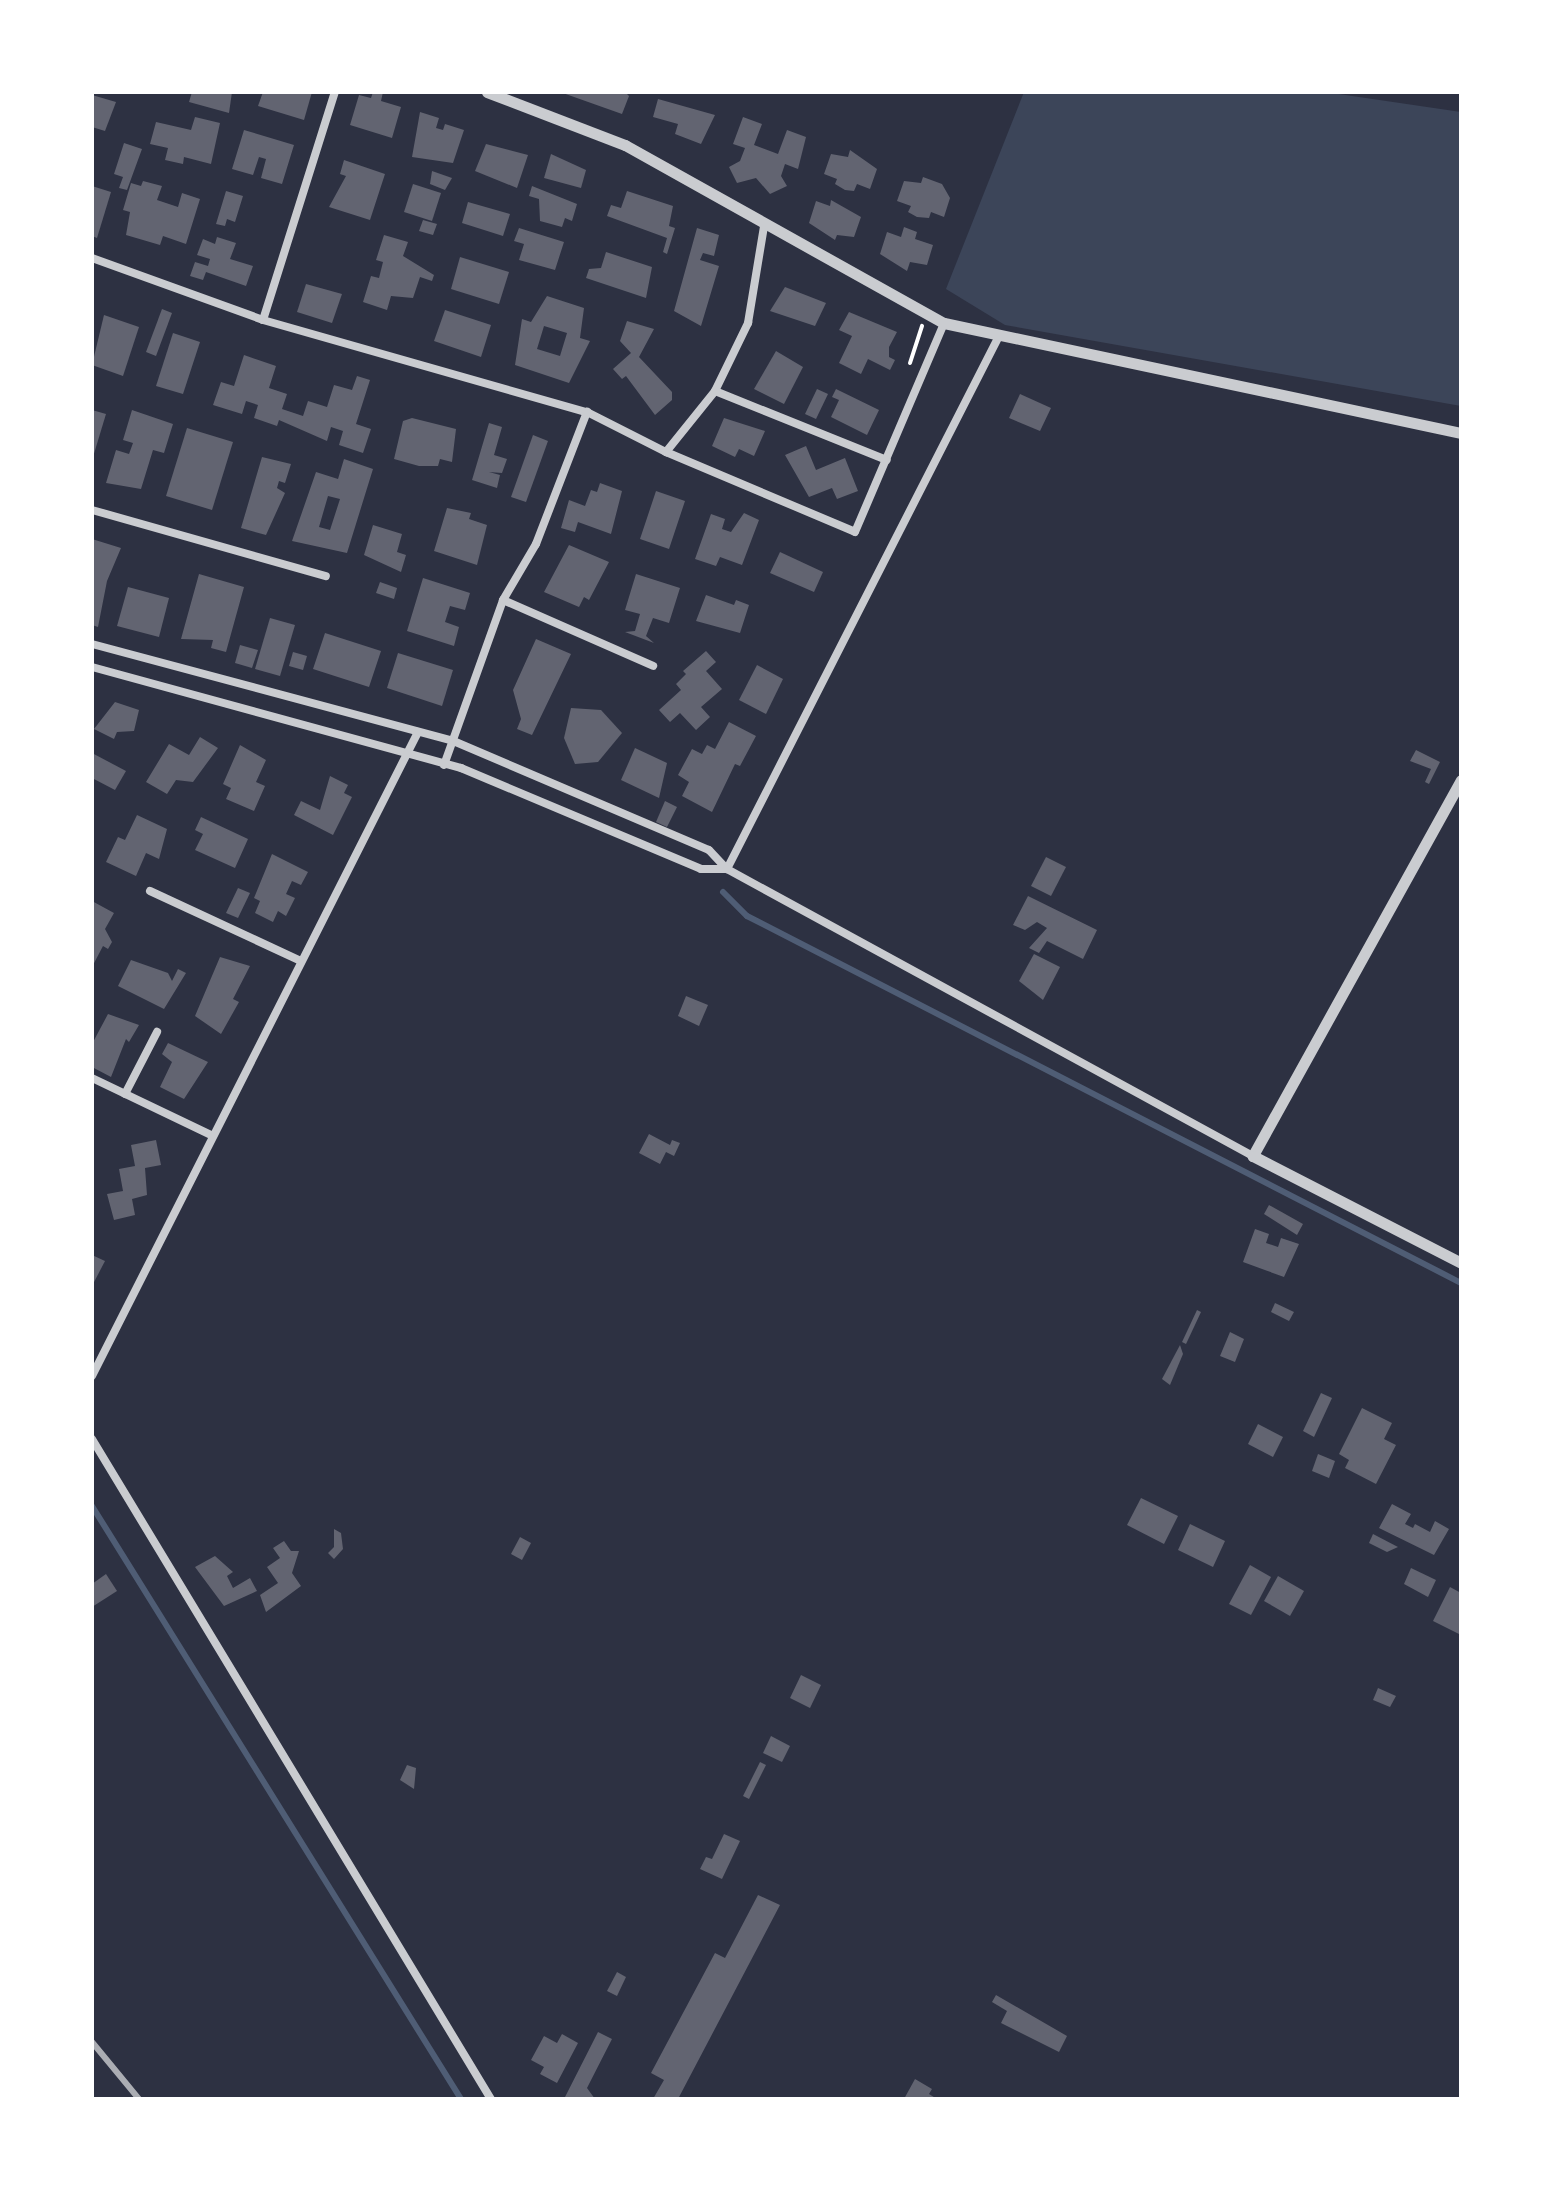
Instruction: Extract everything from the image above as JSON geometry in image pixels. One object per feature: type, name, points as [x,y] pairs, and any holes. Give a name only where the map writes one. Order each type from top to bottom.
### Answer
[{"type":"street","points":[[263,320],[335,92]]},
{"type":"street","points":[[487,92],[625,145],[764,226],[944,323],[998,338],[1461,433]]},
{"type":"street","points":[[666,452],[715,391],[748,323],[764,226]]},
{"type":"street","points":[[92,258],[263,320],[587,412],[666,452],[855,532],[944,323]]},
{"type":"street","points":[[727,869],[998,338]]},
{"type":"street","points":[[715,391],[887,460]]},
{"type":"street","points":[[444,765],[503,600],[536,544],[587,412]]},
{"type":"street","points":[[92,510],[326,576]]},
{"type":"street","points":[[503,600],[653,666]]},
{"type":"street","points":[[92,644],[451,740],[709,850],[727,869],[1253,1156],[1461,1263]]},
{"type":"street","points":[[92,667],[444,765],[701,869],[727,869]]},
{"type":"street","points":[[92,1376],[418,732]]},
{"type":"street","points":[[1253,1156],[1461,780]]},
{"type":"street","points":[[150,891],[301,961]]},
{"type":"street","points":[[125,1094],[157,1032]]},
{"type":"street","points":[[92,1078],[213,1136]]},
{"type":"street","points":[[92,1439],[491,2099]]},
{"type":"shaded area","points":[[1024,92],[1325,92],[1461,112],[1461,406],[1005,325],[946,289]]},
{"type":"building","points":[[192,92],[232,92],[229,113],[189,102]]},
{"type":"building","points":[[263,92],[312,92],[304,120],[258,106]]},
{"type":"building","points":[[373,92],[383,92],[381,101],[401,107],[392,138],[350,125],[359,95],[371,98]]},
{"type":"building","points":[[560,92],[625,92],[629,96],[622,114]]},
{"type":"building","points":[[92,95],[116,102],[105,131],[92,127]]},
{"type":"building","points":[[658,99],[715,115],[701,144],[675,134],[678,124],[653,117]]},
{"type":"building","points":[[420,112],[439,118],[436,128],[443,130],[445,124],[464,130],[453,163],[412,157]]},
{"type":"building","points":[[195,117],[220,123],[211,164],[184,157],[183,164],[165,160],[168,148],[150,144],[156,122],[191,130]]},
{"type":"building","points":[[743,117],[762,124],[754,145],[778,154],[787,130],[806,137],[798,169],[785,164],[781,176],[787,186],[770,194],[756,178],[737,183],[729,167],[740,161],[745,148],[733,144]]},
{"type":"building","points":[[244,130],[294,145],[282,184],[261,178],[266,159],[259,157],[253,175],[232,169]]},
{"type":"building","points":[[124,143],[142,149],[127,190],[119,188],[123,177],[114,174]]},
{"type":"building","points":[[486,144],[528,155],[517,188],[475,171]]},
{"type":"building","points":[[850,150],[877,169],[870,189],[857,184],[854,191],[845,190],[835,184],[837,179],[824,174],[831,154],[848,157]]},
{"type":"building","points":[[551,154],[586,170],[581,188],[544,178]]},
{"type":"building","points":[[344,160],[385,174],[370,220],[329,207],[346,176],[340,174]]},
{"type":"building","points":[[432,171],[452,178],[445,190],[430,184]]},
{"type":"building","points":[[923,177],[942,184],[950,198],[944,217],[931,212],[929,218],[917,217],[908,212],[911,206],[897,201],[904,181],[921,183]]},
{"type":"building","points":[[143,181],[162,186],[157,200],[178,207],[182,193],[200,199],[186,244],[163,236],[160,245],[126,235],[130,212],[123,210],[131,183],[141,186]]},
{"type":"building","points":[[413,184],[441,193],[432,221],[404,212]]},
{"type":"building","points":[[92,186],[111,192],[97,238],[92,236]]},
{"type":"building","points":[[532,186],[577,204],[572,221],[565,218],[562,227],[540,221],[539,199],[529,196]]},
{"type":"building","points":[[226,191],[243,196],[235,222],[227,219],[225,226],[216,224]]},
{"type":"building","points":[[627,191],[673,206],[669,226],[675,228],[667,254],[663,252],[667,238],[607,216],[611,205],[621,208]]},
{"type":"building","points":[[831,200],[861,217],[854,237],[837,235],[835,240],[809,223],[816,201],[830,206]]},
{"type":"building","points":[[468,202],[510,214],[503,236],[462,223]]},
{"type":"building","points":[[423,220],[437,224],[433,235],[419,231]]},
{"type":"building","points":[[904,227],[917,232],[915,239],[933,245],[927,265],[910,262],[907,271],[880,254],[887,232],[901,237]]},
{"type":"building","points":[[519,228],[564,242],[555,270],[519,260],[524,244],[514,241]]},
{"type":"building","points":[[697,228],[719,235],[714,256],[703,253],[700,260],[719,266],[701,326],[674,311]]},
{"type":"building","points":[[384,235],[408,242],[403,256],[434,275],[432,281],[420,277],[413,298],[391,296],[387,310],[363,302],[371,276],[379,278],[383,262],[376,260]]},
{"type":"building","points":[[217,237],[236,243],[230,259],[253,266],[246,286],[206,272],[203,280],[190,276],[195,262],[208,266],[210,259],[197,255],[203,239],[215,244]]},
{"type":"building","points":[[606,252],[652,267],[646,298],[586,278],[589,269],[601,268]]},
{"type":"building","points":[[460,257],[509,272],[499,304],[451,289]]},
{"type":"building","points":[[306,284],[342,294],[332,323],[297,312]]},
{"type":"building","points":[[785,287],[826,303],[815,326],[770,311]]},
{"type":"building","points":[[547,296],[584,308],[580,338],[590,341],[569,383],[515,365],[522,319],[531,322]],"holes":[[[544,326],[567,333],[560,356],[537,349]]]},
{"type":"building","points":[[162,309],[172,313],[156,356],[146,352]]},
{"type":"building","points":[[445,310],[491,325],[481,357],[434,341]]},
{"type":"building","points":[[849,312],[897,332],[889,347],[889,357],[895,360],[890,370],[868,359],[861,374],[839,363],[852,336],[839,330]]},
{"type":"building","points":[[104,315],[139,327],[123,376],[92,365]]},
{"type":"building","points":[[627,321],[654,329],[639,357],[672,392],[672,400],[655,415],[626,376],[622,379],[613,369],[631,353],[620,341]]},
{"type":"building","points":[[173,333],[200,342],[183,394],[156,386]]},
{"type":"building","points":[[776,351],[803,367],[784,404],[754,389]]},
{"type":"building","points":[[244,355],[276,366],[269,388],[287,394],[282,409],[303,416],[308,401],[327,407],[334,385],[352,390],[357,376],[370,380],[356,424],[371,429],[363,453],[339,445],[343,431],[331,427],[327,441],[279,420],[277,426],[254,418],[258,405],[246,401],[242,414],[213,405],[221,382],[234,386]]},
{"type":"building","points":[[817,389],[828,394],[816,419],[805,414]]},
{"type":"building","points":[[836,389],[879,410],[867,435],[831,417],[839,400],[832,397]]},
{"type":"building","points":[[1020,394],[1051,408],[1040,431],[1009,418]]},
{"type":"building","points":[[92,410],[106,414],[93,457],[92,457]]},
{"type":"building","points":[[132,410],[173,424],[164,453],[153,450],[141,489],[106,483],[116,450],[129,454],[133,443],[123,440]]},
{"type":"building","points":[[412,418],[456,429],[452,462],[440,459],[438,466],[419,466],[394,459],[403,421]]},
{"type":"building","points":[[724,418],[765,431],[754,456],[739,449],[735,457],[712,446]]},
{"type":"building","points":[[489,423],[502,427],[494,455],[507,459],[502,473],[489,472],[500,475],[497,488],[472,480]]},
{"type":"building","points":[[187,428],[233,442],[212,510],[166,496]]},
{"type":"building","points":[[533,435],[548,441],[526,502],[511,497]]},
{"type":"building","points":[[806,446],[816,470],[845,458],[858,491],[837,499],[832,488],[809,497],[785,455]]},
{"type":"building","points":[[262,457],[291,464],[285,483],[279,481],[277,488],[285,493],[266,535],[241,528]]},
{"type":"building","points":[[344,459],[373,469],[347,553],[292,541],[316,472],[338,479]],"holes":[[[328,496],[340,499],[330,530],[319,527]]]},
{"type":"building","points":[[600,483],[622,491],[611,534],[578,522],[575,532],[561,528],[569,500],[585,506],[591,490],[597,492]]},
{"type":"building","points":[[656,491],[685,501],[669,549],[640,539]]},
{"type":"building","points":[[447,508],[471,513],[469,519],[487,525],[477,565],[434,551]]},
{"type":"building","points":[[744,513],[759,520],[742,565],[720,557],[716,566],[695,559],[711,514],[725,519],[722,529],[731,532]]},
{"type":"building","points":[[373,525],[402,534],[397,552],[406,555],[401,572],[364,555]]},
{"type":"building","points":[[92,539],[121,548],[107,581],[98,627],[92,625]]},
{"type":"building","points":[[569,545],[609,562],[589,600],[584,597],[579,607],[544,592]]},
{"type":"building","points":[[780,552],[823,572],[814,592],[770,573]]},
{"type":"building","points":[[199,574],[244,587],[226,652],[211,648],[213,640],[181,639]]},
{"type":"building","points":[[636,574],[680,588],[669,623],[653,618],[646,636],[654,643],[625,632],[635,631],[640,614],[625,610]]},
{"type":"building","points":[[423,578],[470,593],[465,610],[450,606],[445,622],[459,627],[454,646],[407,631]]},
{"type":"building","points":[[380,582],[397,588],[394,599],[376,593]]},
{"type":"building","points":[[128,587],[169,598],[159,637],[117,626]]},
{"type":"building","points":[[706,595],[734,605],[736,600],[749,605],[740,633],[696,621]]},
{"type":"building","points":[[270,618],[295,625],[280,676],[255,669]]},
{"type":"building","points":[[325,633],[381,651],[369,687],[313,669]]},
{"type":"building","points":[[536,639],[571,654],[532,735],[517,729],[521,719],[513,690]]},
{"type":"building","points":[[240,645],[258,650],[252,668],[235,663]]},
{"type":"building","points":[[706,651],[716,662],[706,671],[722,689],[701,707],[710,717],[696,730],[680,713],[670,722],[659,710],[681,690],[676,684],[686,674],[683,671]]},
{"type":"building","points":[[293,652],[307,656],[303,670],[289,666]]},
{"type":"building","points":[[398,653],[453,670],[442,706],[387,688]]},
{"type":"building","points":[[757,665],[783,679],[766,714],[739,700]]},
{"type":"building","points":[[115,702],[139,710],[134,731],[117,732],[114,739],[94,729]]},
{"type":"building","points":[[571,708],[601,710],[622,733],[598,762],[575,764],[564,738]]},
{"type":"building","points":[[729,722],[756,736],[740,766],[735,764],[712,812],[682,796],[689,782],[678,775],[692,749],[702,754],[707,745],[715,749]]},
{"type":"building","points":[[200,737],[218,748],[193,782],[176,780],[167,794],[146,782],[169,744],[189,755]]},
{"type":"building","points":[[240,745],[266,760],[256,782],[265,786],[254,811],[226,799],[231,788],[223,784]]},
{"type":"building","points":[[635,748],[667,763],[659,798],[621,780]]},
{"type":"building","points":[[1416,750],[1440,762],[1429,784],[1425,782],[1431,769],[1410,761]]},
{"type":"building","points":[[92,753],[126,771],[115,790],[92,778]]},
{"type":"building","points":[[330,776],[348,785],[344,793],[352,797],[333,835],[294,815],[301,801],[320,810]]},
{"type":"building","points":[[665,801],[677,807],[667,827],[656,822]]},
{"type":"building","points":[[137,815],[167,829],[159,859],[146,853],[136,876],[106,862],[118,837],[125,840]]},
{"type":"building","points":[[201,817],[248,839],[235,868],[195,850],[203,834],[195,830]]},
{"type":"building","points":[[272,854],[308,872],[301,885],[292,881],[286,894],[295,898],[286,916],[278,911],[273,922],[255,913],[260,901],[254,898]]},
{"type":"building","points":[[1046,857],[1066,867],[1051,896],[1031,886]]},
{"type":"building","points":[[238,888],[250,893],[238,918],[226,913]]},
{"type":"building","points":[[1028,896],[1097,930],[1083,959],[1047,941],[1039,953],[1029,948],[1047,928],[1037,922],[1025,930],[1013,925]]},
{"type":"building","points":[[92,901],[114,913],[105,929],[112,942],[108,949],[103,946],[92,967]]},
{"type":"building","points":[[1034,954],[1060,967],[1043,1000],[1019,981]]},
{"type":"building","points":[[220,957],[250,966],[233,999],[239,1002],[221,1034],[195,1016]]},
{"type":"building","points":[[131,960],[168,973],[172,981],[178,969],[186,973],[164,1009],[118,986]]},
{"type":"building","points":[[686,996],[708,1005],[699,1026],[678,1016]]},
{"type":"building","points":[[108,1014],[139,1025],[129,1042],[126,1039],[111,1077],[92,1067],[92,1044]]},
{"type":"building","points":[[168,1043],[208,1062],[184,1099],[160,1087],[172,1062],[162,1054]]},
{"type":"building","points":[[649,1134],[670,1145],[672,1140],[680,1143],[674,1156],[666,1152],[660,1164],[639,1153]]},
{"type":"building","points":[[156,1140],[161,1165],[145,1168],[147,1195],[132,1199],[135,1215],[114,1220],[107,1194],[123,1191],[119,1169],[135,1166],[131,1145]]},
{"type":"building","points":[[1269,1205],[1303,1224],[1297,1235],[1264,1214]]},
{"type":"building","points":[[1255,1229],[1269,1234],[1266,1243],[1278,1247],[1281,1238],[1299,1244],[1284,1277],[1243,1262]]},
{"type":"building","points":[[92,1255],[105,1261],[92,1286]]},
{"type":"building","points":[[1275,1303],[1294,1312],[1289,1321],[1271,1312]]},
{"type":"building","points":[[1197,1310],[1201,1312],[1186,1344],[1182,1342]]},
{"type":"building","points":[[1230,1332],[1244,1339],[1235,1362],[1220,1356]]},
{"type":"building","points":[[1180,1345],[1183,1354],[1170,1385],[1162,1379]]},
{"type":"building","points":[[1321,1393],[1332,1398],[1314,1437],[1303,1431]]},
{"type":"building","points":[[1362,1408],[1392,1423],[1384,1439],[1396,1445],[1376,1484],[1345,1468],[1349,1460],[1339,1454]]},
{"type":"building","points":[[1258,1424],[1283,1437],[1273,1457],[1248,1444]]},
{"type":"building","points":[[1318,1454],[1335,1461],[1329,1478],[1312,1471]]},
{"type":"building","points":[[1141,1498],[1178,1516],[1164,1544],[1127,1525]]},
{"type":"building","points":[[1392,1504],[1411,1514],[1405,1524],[1413,1528],[1415,1524],[1430,1532],[1435,1521],[1449,1529],[1434,1555],[1379,1528]]},
{"type":"building","points":[[1190,1524],[1225,1541],[1213,1567],[1178,1550]]},
{"type":"building","points":[[334,1529],[341,1533],[343,1549],[334,1559],[328,1553],[334,1547]]},
{"type":"building","points":[[1373,1534],[1398,1547],[1387,1552],[1369,1543]]},
{"type":"building","points":[[520,1537],[531,1543],[522,1560],[511,1554]]},
{"type":"building","points":[[284,1541],[291,1551],[299,1551],[292,1573],[301,1586],[266,1612],[260,1595],[278,1583],[267,1567],[280,1558],[273,1548]]},
{"type":"building","points":[[215,1556],[233,1572],[227,1576],[233,1588],[250,1578],[257,1591],[224,1606],[195,1567]]},
{"type":"building","points":[[1250,1565],[1271,1577],[1251,1615],[1229,1604]]},
{"type":"building","points":[[1411,1568],[1436,1580],[1428,1597],[1404,1584]]},
{"type":"building","points":[[106,1574],[117,1591],[92,1607],[92,1584]]},
{"type":"building","points":[[1278,1576],[1304,1591],[1290,1616],[1264,1601]]},
{"type":"building","points":[[1450,1587],[1461,1593],[1461,1635],[1433,1621]]},
{"type":"building","points":[[801,1675],[821,1685],[810,1708],[790,1698]]},
{"type":"building","points":[[1378,1688],[1396,1696],[1390,1707],[1373,1700]]},
{"type":"building","points":[[771,1736],[790,1746],[782,1762],[763,1753]]},
{"type":"building","points":[[760,1762],[766,1765],[749,1799],[743,1796]]},
{"type":"building","points":[[407,1765],[416,1768],[414,1789],[400,1780]]},
{"type":"building","points":[[724,1834],[740,1841],[722,1879],[700,1869],[706,1857],[712,1859]]},
{"type":"building","points":[[758,1895],[780,1905],[678,2099],[653,2099],[664,2080],[651,2073],[715,1953],[725,1958]]},
{"type":"building","points":[[617,1972],[626,1977],[617,1996],[607,1991]]},
{"type":"building","points":[[996,1995],[1067,2036],[1059,2052],[1001,2023],[1007,2011],[992,2002]]},
{"type":"building","points":[[598,2032],[612,2039],[587,2088],[595,2099],[564,2099]]},
{"type":"building","points":[[562,2034],[578,2043],[557,2083],[540,2074],[544,2067],[531,2060],[544,2036],[557,2043]]},
{"type":"building","points":[[915,2079],[932,2089],[929,2094],[937,2099],[904,2099]]},
{"type":"waterway","points":[[723,892],[747,916],[1461,1283]]},
{"type":"waterway","points":[[92,1506],[461,2099]]},
{"type":"railway","points":[[92,2042],[139,2099]]}]
